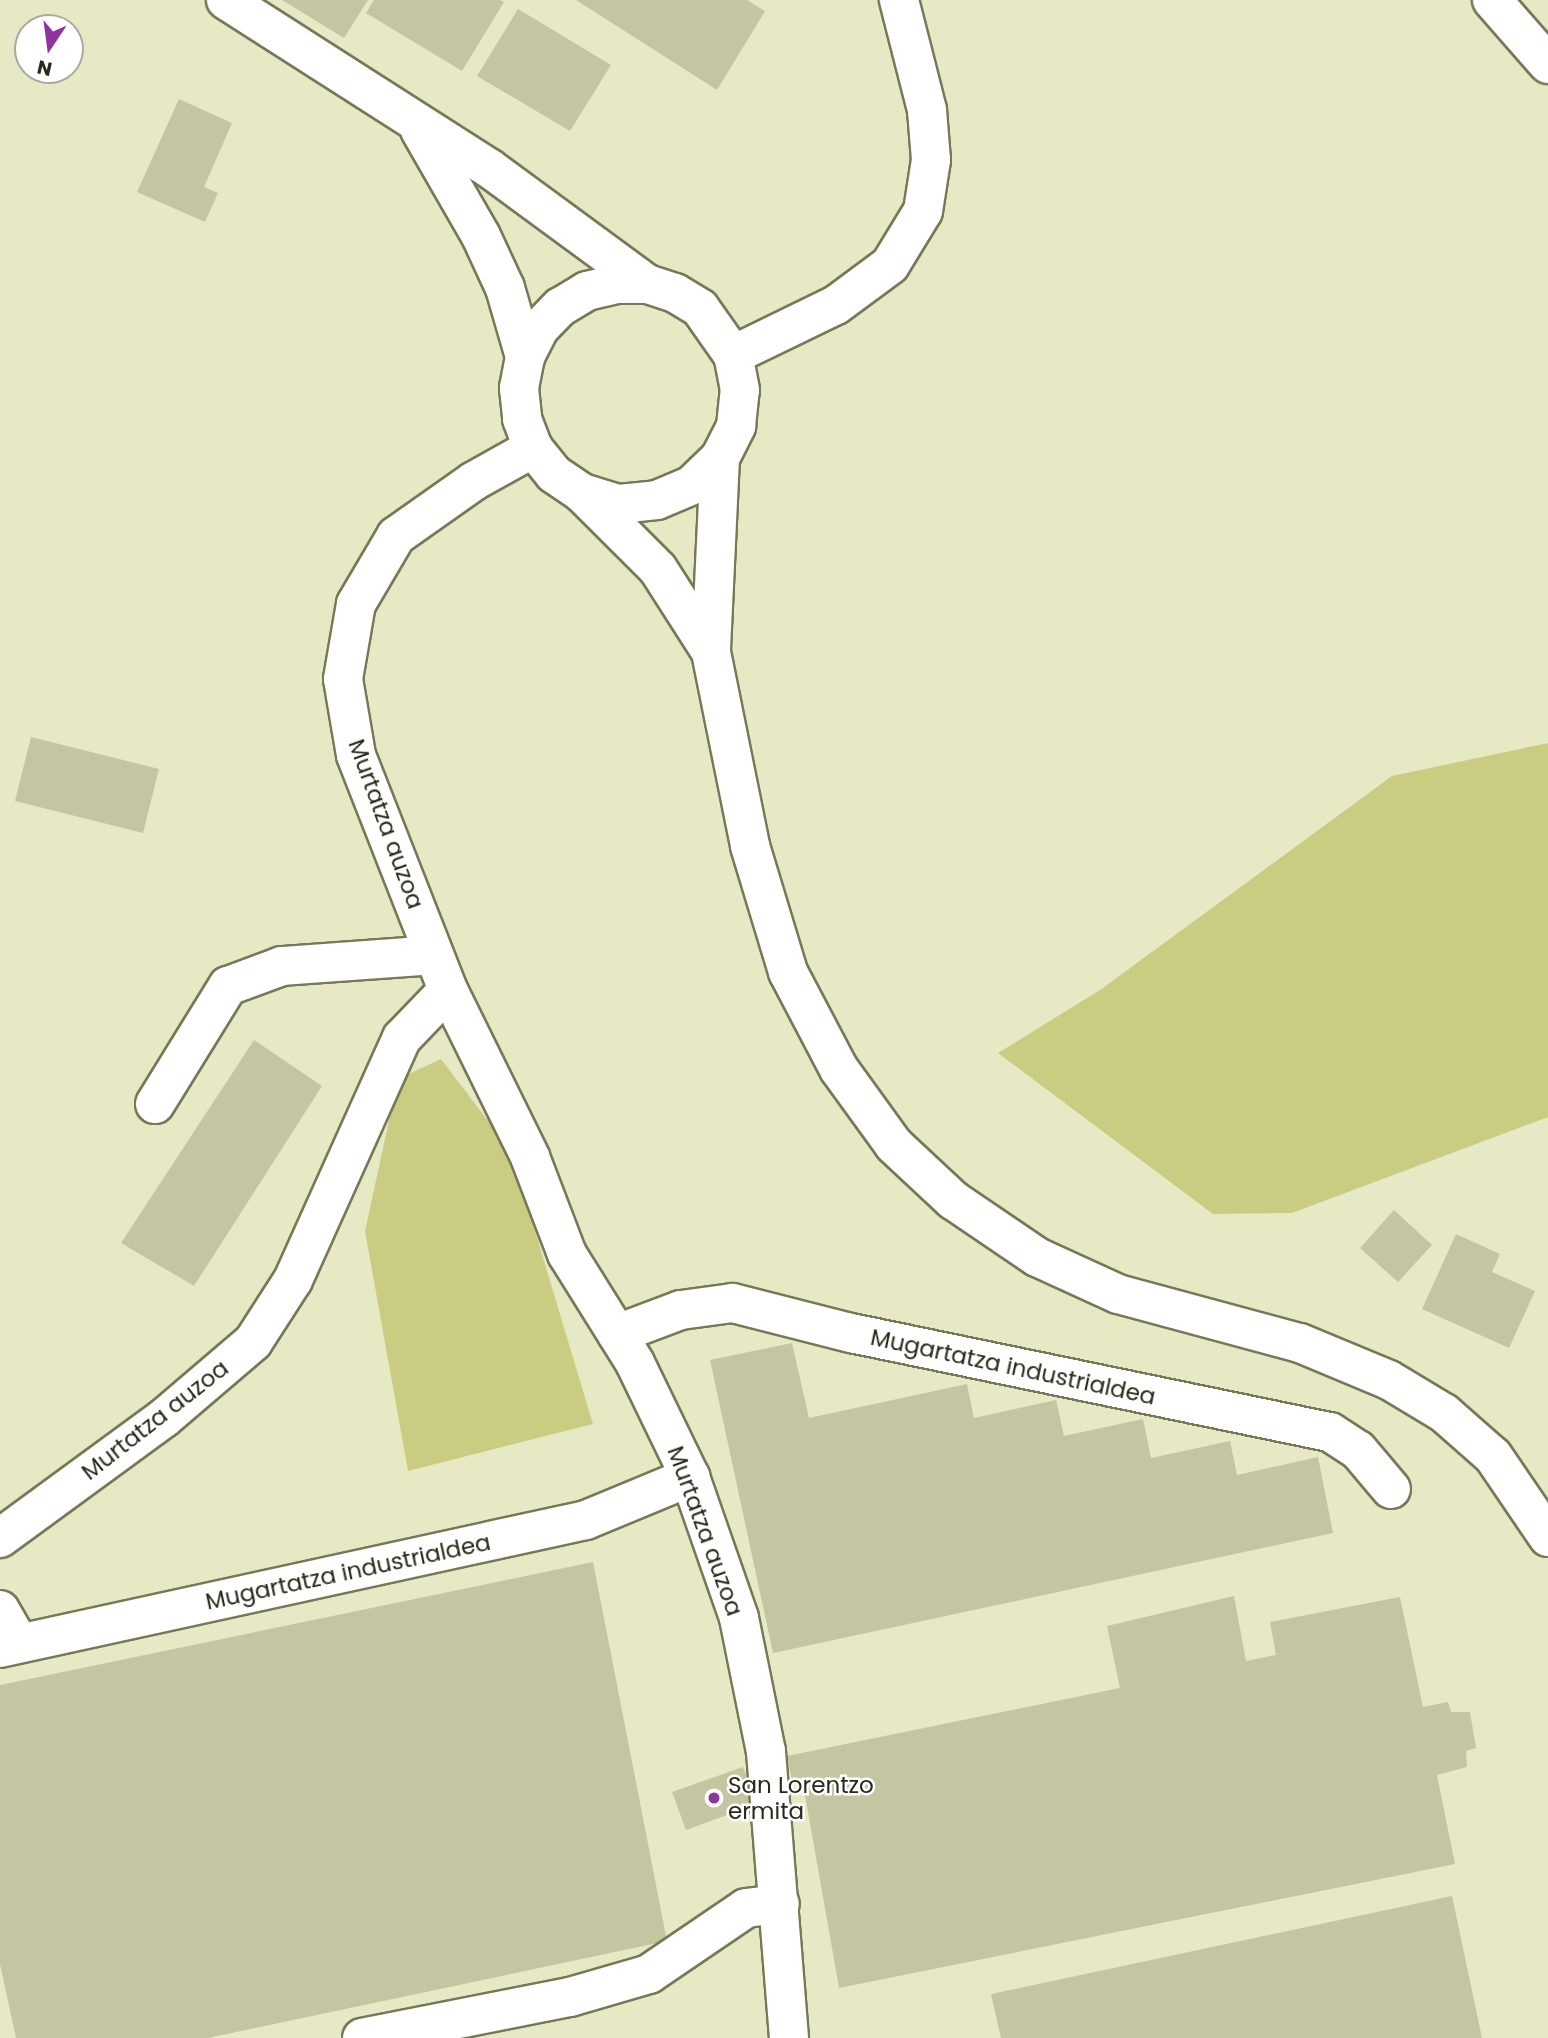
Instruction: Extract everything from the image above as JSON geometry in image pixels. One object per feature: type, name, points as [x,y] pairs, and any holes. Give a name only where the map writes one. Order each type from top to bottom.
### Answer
[{"type":"main road","points":[[226,0],[489,168],[648,284],[700,308],[733,355],[740,390],[736,426],[720,457],[692,485],[657,500],[619,504],[582,493]]},
{"type":"main road","points":[[733,355],[836,305],[890,265],[922,211],[931,160],[927,110],[899,0]]},
{"type":"main road","points":[[1492,0],[1548,64]]},
{"type":"main road","points":[[415,122],[481,236],[505,288],[525,357]]},
{"type":"main road","points":[[648,284],[597,289],[560,307],[539,329],[525,357],[519,388],[522,419],[533,448],[554,474],[582,493],[658,569],[711,652]]},
{"type":"main road","name":"Murtatza auzoa","points":[[533,448],[474,481],[396,536],[356,604],[343,680],[356,755],[447,990],[530,1157],[567,1254],[617,1334],[690,1477],[741,1631],[766,1752],[789,2038]]},
{"type":"main road","points":[[720,457],[711,652],[750,846],[788,972],[839,1069],[894,1145],[953,1200],[1037,1257],[1118,1294],[1300,1343],[1389,1380],[1444,1413],[1493,1456],[1548,1537]]},
{"type":"main road","points":[[155,1104],[228,986],[282,966],[434,955]]},
{"type":"main road","name":"Murtatza auzoa","points":[[0,1538],[164,1418],[253,1342],[293,1280],[402,1038],[447,990]]},
{"type":"main road","name":"Mugartatza industrialdea","points":[[617,1334],[681,1310],[733,1303],[864,1336],[1330,1432],[1358,1450],[1391,1489]]},
{"type":"main road","name":"Mugartatza industrialdea","points":[[6,1634],[586,1520],[690,1477]]},
{"type":"main road","points":[[362,2038],[570,1997],[649,1974],[746,1908],[780,1905]]},
{"type":"green space","points":[[1548,743],[1548,1117],[1292,1213],[1213,1214],[998,1053],[1100,990],[1392,776]]},
{"type":"green space","points":[[441,1059],[511,1151],[593,1424],[408,1471],[365,1231],[398,1079]]},
{"type":"building","points":[[282,0],[368,0],[344,38]]},
{"type":"building","points":[[374,0],[504,2],[462,71],[366,13]]},
{"type":"building","points":[[576,0],[747,0],[765,11],[717,90]]},
{"type":"building","points":[[518,9],[611,65],[570,131],[477,76]]},
{"type":"building","points":[[179,99],[232,123],[204,187],[218,193],[205,222],[137,192]]},
{"type":"building","points":[[31,737],[159,769],[143,833],[15,801]]},
{"type":"building","points":[[254,1040],[322,1086],[194,1286],[121,1243]]},
{"type":"building","points":[[1394,1210],[1432,1245],[1398,1282],[1360,1248]]},
{"type":"building","points":[[1456,1234],[1500,1254],[1492,1272],[1535,1291],[1509,1348],[1422,1309]]},
{"type":"building","points":[[792,1343],[809,1418],[967,1384],[974,1418],[1056,1400],[1064,1436],[1143,1419],[1151,1458],[1230,1441],[1237,1475],[1318,1457],[1333,1533],[773,1653],[710,1360]]},
{"type":"building","points":[[593,1562],[667,1941],[208,2038],[16,2038],[0,1964],[0,1685]]},
{"type":"building","points":[[1234,1596],[1246,1661],[1276,1655],[1270,1622],[1400,1597],[1423,1707],[1448,1702],[1451,1712],[1470,1712],[1476,1748],[1466,1751],[1467,1767],[1437,1775],[1455,1864],[839,1988],[802,1778],[792,1780],[787,1756],[1120,1688],[1107,1626]]},
{"type":"building","name":"San Lorentzo ermita","points":[[743,1767],[757,1804],[686,1830],[672,1792]]},
{"type":"building","points":[[1452,1896],[1482,2038],[1001,2038],[991,1994]]},
{"type":"place","name":"San Lorentzo ermita","points":[[714,1798]]}]
